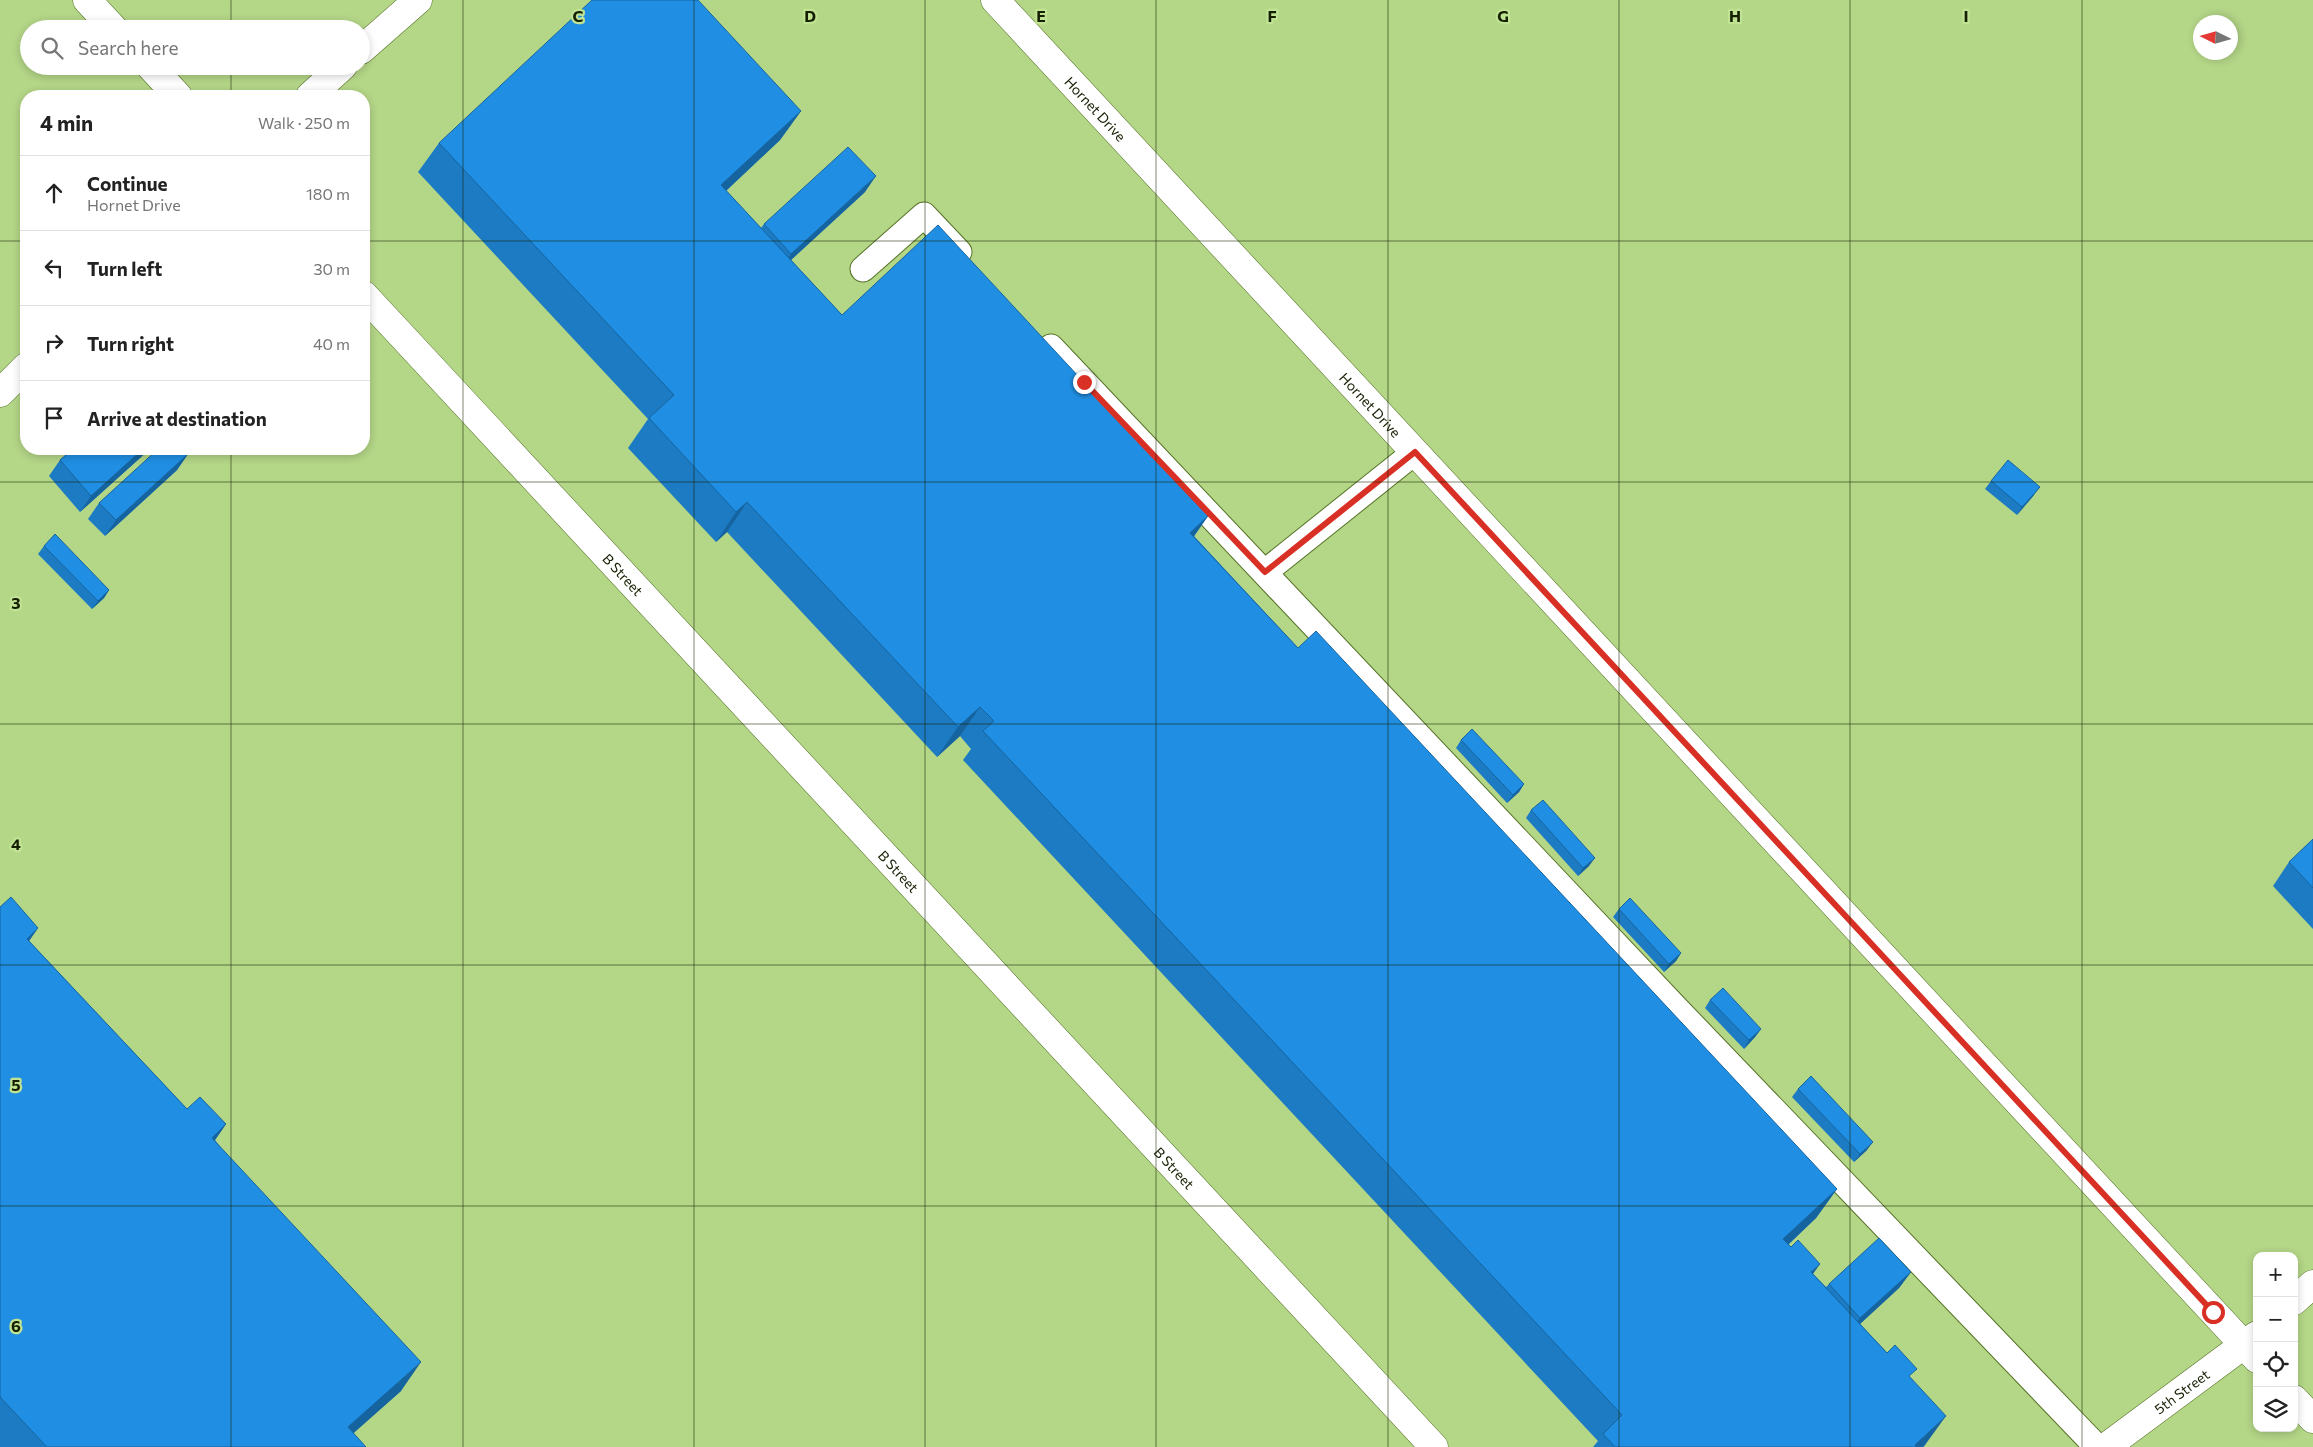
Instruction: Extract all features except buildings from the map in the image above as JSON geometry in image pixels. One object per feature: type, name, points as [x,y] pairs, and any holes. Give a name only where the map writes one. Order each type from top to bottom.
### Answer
[{"type":"street","points":[[87,0],[106,20]]},
{"type":"street","points":[[370,42],[418,0]]},
{"type":"street","name":"Hornet Drive","points":[[995,0],[1415,452],[2253,1346]]},
{"type":"street","points":[[158,75],[172,90]]},
{"type":"street","points":[[317,90],[333,75]]},
{"type":"street","name":"B Street","points":[[370,302],[1434,1447]]},
{"type":"street","points":[[0,393],[20,373]]},
{"type":"street","points":[[2298,1297],[2313,1284]]},
{"type":"street","name":"5th Street","points":[[2106,1447],[2253,1346]]},
{"type":"street","points":[[2298,1403],[2313,1419]]},
{"type":"lane","points":[[863,269],[924,215],[977,270]]},
{"type":"lane","points":[[1037,333],[1675,1007],[2097,1447]]},
{"type":"lane","points":[[1265,572],[1415,452]]},
{"type":"route","points":[[1084,382],[1265,572],[1415,452],[2213,1312]]}]
